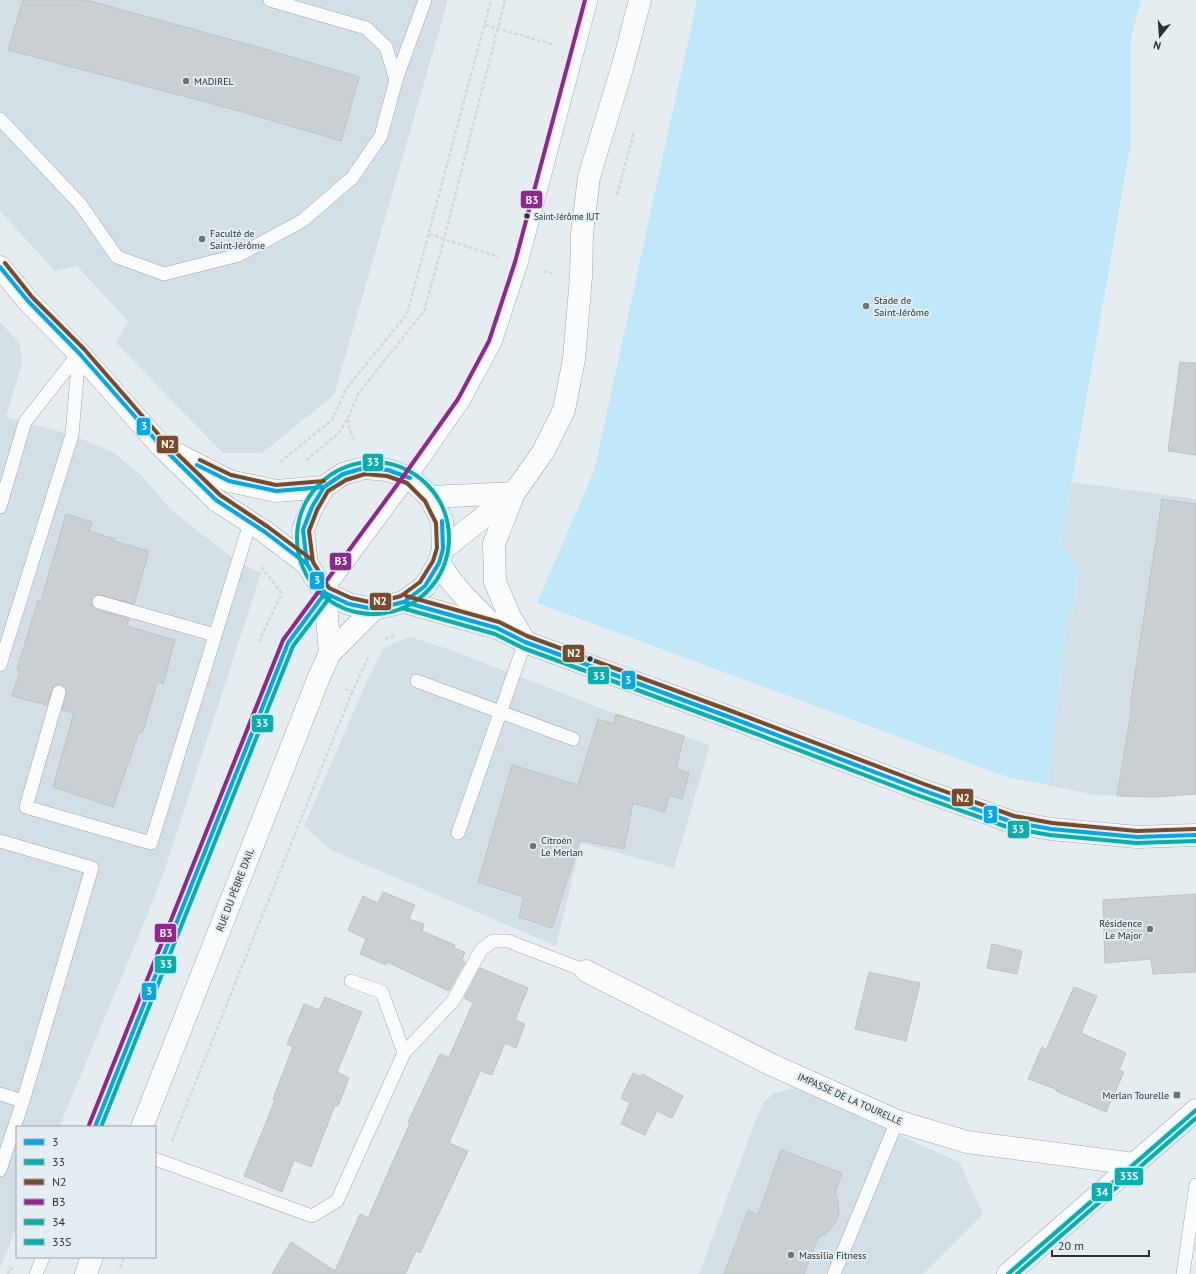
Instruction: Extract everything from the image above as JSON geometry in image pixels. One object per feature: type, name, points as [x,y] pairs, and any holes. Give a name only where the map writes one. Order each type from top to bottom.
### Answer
[{"type":"street","points":[[525,642],[510,617],[495,582],[494,544],[514,493],[543,452],[564,410],[574,359],[581,277],[582,234],[589,177],[623,65],[640,0]]},
{"type":"street","points":[[0,267],[28,301],[79,353],[161,446],[216,500],[270,536],[307,564],[325,593],[349,604],[374,609],[404,602],[425,586],[441,556],[514,493]]},
{"type":"street","points":[[161,446],[229,480],[276,491],[324,487]]},
{"type":"street","points":[[307,564],[303,530],[312,508],[324,487],[343,474],[364,468],[388,470],[410,478],[430,496],[442,521],[441,556],[447,576],[468,601],[497,628]]},
{"type":"street","points":[[430,496],[514,493]]},
{"type":"street","name":"RUE DU PÈBRE D'AIL","points":[[325,593],[330,653]]},
{"type":"street","points":[[404,602],[497,628],[525,642],[1012,822],[1051,829],[1137,837],[1196,835]]},
{"type":"street","name":"RUE DU PÈBRE D'AIL","points":[[142,1126],[319,677],[330,653],[374,609]]},
{"type":"street","name":"IMPASSE DE LA TOURELLE","points":[[586,970],[770,1064],[897,1121],[967,1142],[1134,1164]]},
{"type":"street","points":[[1008,1274],[1196,1110]]},
{"type":"street","points":[[86,1274],[92,1258]]},
{"type":"lane","points":[[270,0],[366,28],[386,47],[396,80]]},
{"type":"lane","points":[[0,119],[80,204],[117,257],[164,274],[239,255],[302,221],[352,178],[381,136],[396,80],[425,0]]},
{"type":"lane","points":[[95,1126],[288,643],[410,478],[463,402],[496,343],[521,264],[591,0]]},
{"type":"lane","points":[[0,506],[25,422],[79,353]]},
{"type":"lane","points":[[0,665],[72,435],[79,353]]},
{"type":"lane","points":[[59,692],[26,807],[150,843],[250,523]]},
{"type":"lane","points":[[99,602],[215,635]]},
{"type":"lane","points":[[458,833],[525,642]]},
{"type":"lane","points":[[417,681],[572,739]]},
{"type":"lane","points":[[0,841],[92,868],[23,1101],[0,1168]]},
{"type":"lane","points":[[159,1161],[312,1216],[337,1201],[404,1054],[453,1001],[481,950],[494,941],[508,941],[586,970]]},
{"type":"lane","points":[[351,980],[382,992],[404,1054]]},
{"type":"lane","points":[[0,1094],[23,1101]]},
{"type":"lane","points":[[834,1274],[897,1121]]},
{"type":"lane","points":[[1183,1274],[1196,1185]]},
{"type":"lane","points":[[36,1274],[43,1258]]},
{"type":"path","points":[[277,464],[332,420],[346,389],[407,314],[491,0]]},
{"type":"path","points":[[276,491],[291,472],[338,434],[348,418],[358,394],[424,311],[444,239],[505,0]]},
{"type":"path","points":[[615,200],[636,125]]},
{"type":"path","points":[[348,418],[349,428],[357,447]]},
{"type":"path","points":[[243,549],[261,567],[282,593],[258,641],[282,657]]},
{"type":"path","points":[[383,640],[398,634]]},
{"type":"path","points":[[159,1161],[352,692],[370,654]]},
{"type":"path","points":[[319,677],[352,692]]},
{"type":"shaded area","name":"Faculté de Saint-Jérôme","points":[[0,0],[448,0],[334,395],[262,453],[223,453],[116,343],[128,321],[77,266],[55,271],[0,211]]},
{"type":"shaded area","name":"Stade de Saint-Jérôme","points":[[697,0],[1141,0],[1131,38],[1131,142],[1061,544],[1079,568],[1073,614],[1068,613],[1048,785],[1007,777],[537,603],[594,471]]},
{"type":"shaded area","points":[[0,322],[20,344],[22,363],[6,417],[72,435],[113,452],[142,476],[171,510],[238,562],[261,573],[165,869],[59,1126],[16,1126],[16,1229],[0,1268]]},
{"type":"shaded area","points":[[1072,482],[1196,499],[1196,794],[1161,797],[1095,795],[1048,785],[1068,613],[1073,614],[1079,568],[1061,545]]},
{"type":"shaded area","points":[[411,637],[451,650],[616,714],[710,745],[674,868],[581,843],[556,946],[331,850],[304,826],[367,681],[383,650],[396,642]]},
{"type":"shaded area","points":[[795,1088],[959,1162],[983,1214],[923,1274],[699,1274],[758,1114],[764,1102],[774,1093]]},
{"type":"building","name":"MADIREL","points":[[23,0],[86,0],[258,47],[359,77],[341,141],[240,111],[8,50]]},
{"type":"building","points":[[1180,362],[1196,363],[1196,455],[1168,451]]},
{"type":"building","points":[[1162,499],[1196,504],[1196,794],[1155,797],[1117,796],[1132,707],[1130,706]]},
{"type":"building","points":[[66,514],[92,522],[89,531],[115,539],[113,541],[149,551],[134,604],[97,594],[91,599],[91,604],[93,607],[97,610],[129,619],[127,626],[175,640],[163,684],[157,682],[143,732],[139,732],[113,807],[53,787],[74,713],[62,710],[67,694],[65,687],[62,684],[57,684],[53,687],[47,705],[12,696],[20,671],[17,670],[38,600],[41,601]]},
{"type":"building","name":"Citroën Le Merlan","points":[[616,714],[684,736],[676,769],[689,773],[682,799],[669,795],[665,812],[633,803],[624,849],[580,840],[552,928],[519,917],[524,897],[478,882],[512,765],[578,785],[598,719],[614,724]]},
{"type":"building","points":[[383,892],[415,905],[409,919],[424,924],[422,931],[455,945],[454,948],[465,952],[462,960],[465,962],[449,991],[387,962],[386,965],[360,954],[366,939],[348,930],[363,896],[378,903]]},
{"type":"building","name":"Résidence Le Major","points":[[1196,894],[1196,972],[1153,974],[1151,959],[1105,963],[1103,900]]},
{"type":"building","points":[[992,944],[1022,951],[1017,974],[987,968]]},
{"type":"building","points":[[480,968],[528,988],[515,1020],[525,1024],[516,1048],[505,1043],[492,1075],[480,1071],[449,1143],[468,1151],[420,1253],[416,1251],[405,1274],[272,1274],[291,1242],[335,1271],[360,1214],[368,1218],[410,1123],[408,1122],[440,1054],[449,1057],[473,1003],[464,998]]},
{"type":"building","points":[[869,972],[920,983],[906,1041],[855,1029]]},
{"type":"building","points":[[1074,987],[1097,996],[1081,1033],[1126,1053],[1119,1070],[1124,1072],[1106,1112],[1056,1091],[1056,1089],[1028,1079],[1042,1047],[1046,1050]]},
{"type":"building","points":[[325,997],[362,1012],[337,1072],[349,1078],[338,1106],[335,1105],[311,1167],[294,1160],[282,1192],[244,1176],[275,1100],[273,1099],[293,1047],[287,1044],[304,1004],[319,1010]]},
{"type":"building","points":[[633,1073],[641,1077],[642,1074],[683,1096],[672,1118],[657,1111],[645,1135],[621,1124],[630,1103],[621,1098]]},
{"type":"building","points":[[781,1150],[842,1173],[835,1192],[839,1214],[835,1223],[825,1235],[818,1237],[804,1274],[724,1274],[748,1211],[758,1215]]},
{"type":"transit line","name":"B3","points":[[89,1125],[283,640],[458,399],[489,341],[515,262],[585,0]]},
{"type":"transit line","name":"N2","points":[[5,263],[32,297],[84,349],[165,442],[220,495],[268,527],[311,559]]},
{"type":"transit line","name":"3","points":[[0,267],[28,301],[79,353],[161,446],[216,500],[265,532],[307,564]]},
{"type":"transit line","name":"N2","points":[[200,460],[231,475],[276,485],[324,481]]},
{"type":"transit line","name":"33","points":[[373,462],[395,465],[409,471],[427,484],[440,502],[446,516],[449,538],[446,560],[440,574],[427,592],[409,605],[395,611],[373,614],[351,611],[337,605],[319,592],[306,574],[300,560],[297,538],[300,516],[306,502],[319,484],[337,471],[351,465],[373,462]]},
{"type":"transit line","name":"3","points":[[197,465],[229,481],[276,491],[324,487]]},
{"type":"transit line","name":"3","points":[[410,478],[388,470],[364,468],[343,474],[324,487],[312,507],[303,530],[307,564],[325,593],[349,604],[374,609],[404,602],[425,586],[439,563],[443,549],[442,521]]},
{"type":"transit line","name":"N2","points":[[365,474],[387,476],[407,483],[425,501],[436,523],[437,548],[433,561],[420,582],[401,596],[374,603],[351,598],[329,588],[313,562],[309,531],[317,510],[328,491],[346,480],[365,474]]},
{"type":"transit line","name":"3","points":[[95,1126],[288,643],[325,593]]},
{"type":"transit line","name":"N2","points":[[406,596],[499,622],[527,636],[1014,816],[1052,823],[1137,831],[1196,829]]},
{"type":"transit line","name":"33","points":[[101,1126],[293,646],[330,597]]},
{"type":"transit line","name":"3","points":[[404,602],[497,628],[525,642],[1012,822],[1051,829],[1137,837],[1196,835]]},
{"type":"transit line","name":"33","points":[[402,608],[495,634],[523,648],[1010,828],[1050,835],[1136,843],[1196,841]]},
{"type":"transit line","name":"34","points":[[1008,1274],[1196,1110]]},
{"type":"transit line","name":"33S","points":[[1017,1274],[1196,1118]]},
{"type":"place","name":"MADIREL","points":[[186,81]]},
{"type":"place","name":"Saint-Jérôme IUT","points":[[527,216]]},
{"type":"place","name":"Faculté de Saint-Jérôme","points":[[202,239]]},
{"type":"place","name":"Stade de Saint-Jérôme","points":[[866,306]]},
{"type":"place","name":"Citroën Le Merlan","points":[[533,846]]},
{"type":"place","name":"Résidence Le Major","points":[[1150,929]]},
{"type":"place","name":"Merlan Tourelle","points":[[1177,1095]]},
{"type":"place","name":"Massilia Fitness","points":[[791,1255]]}]
